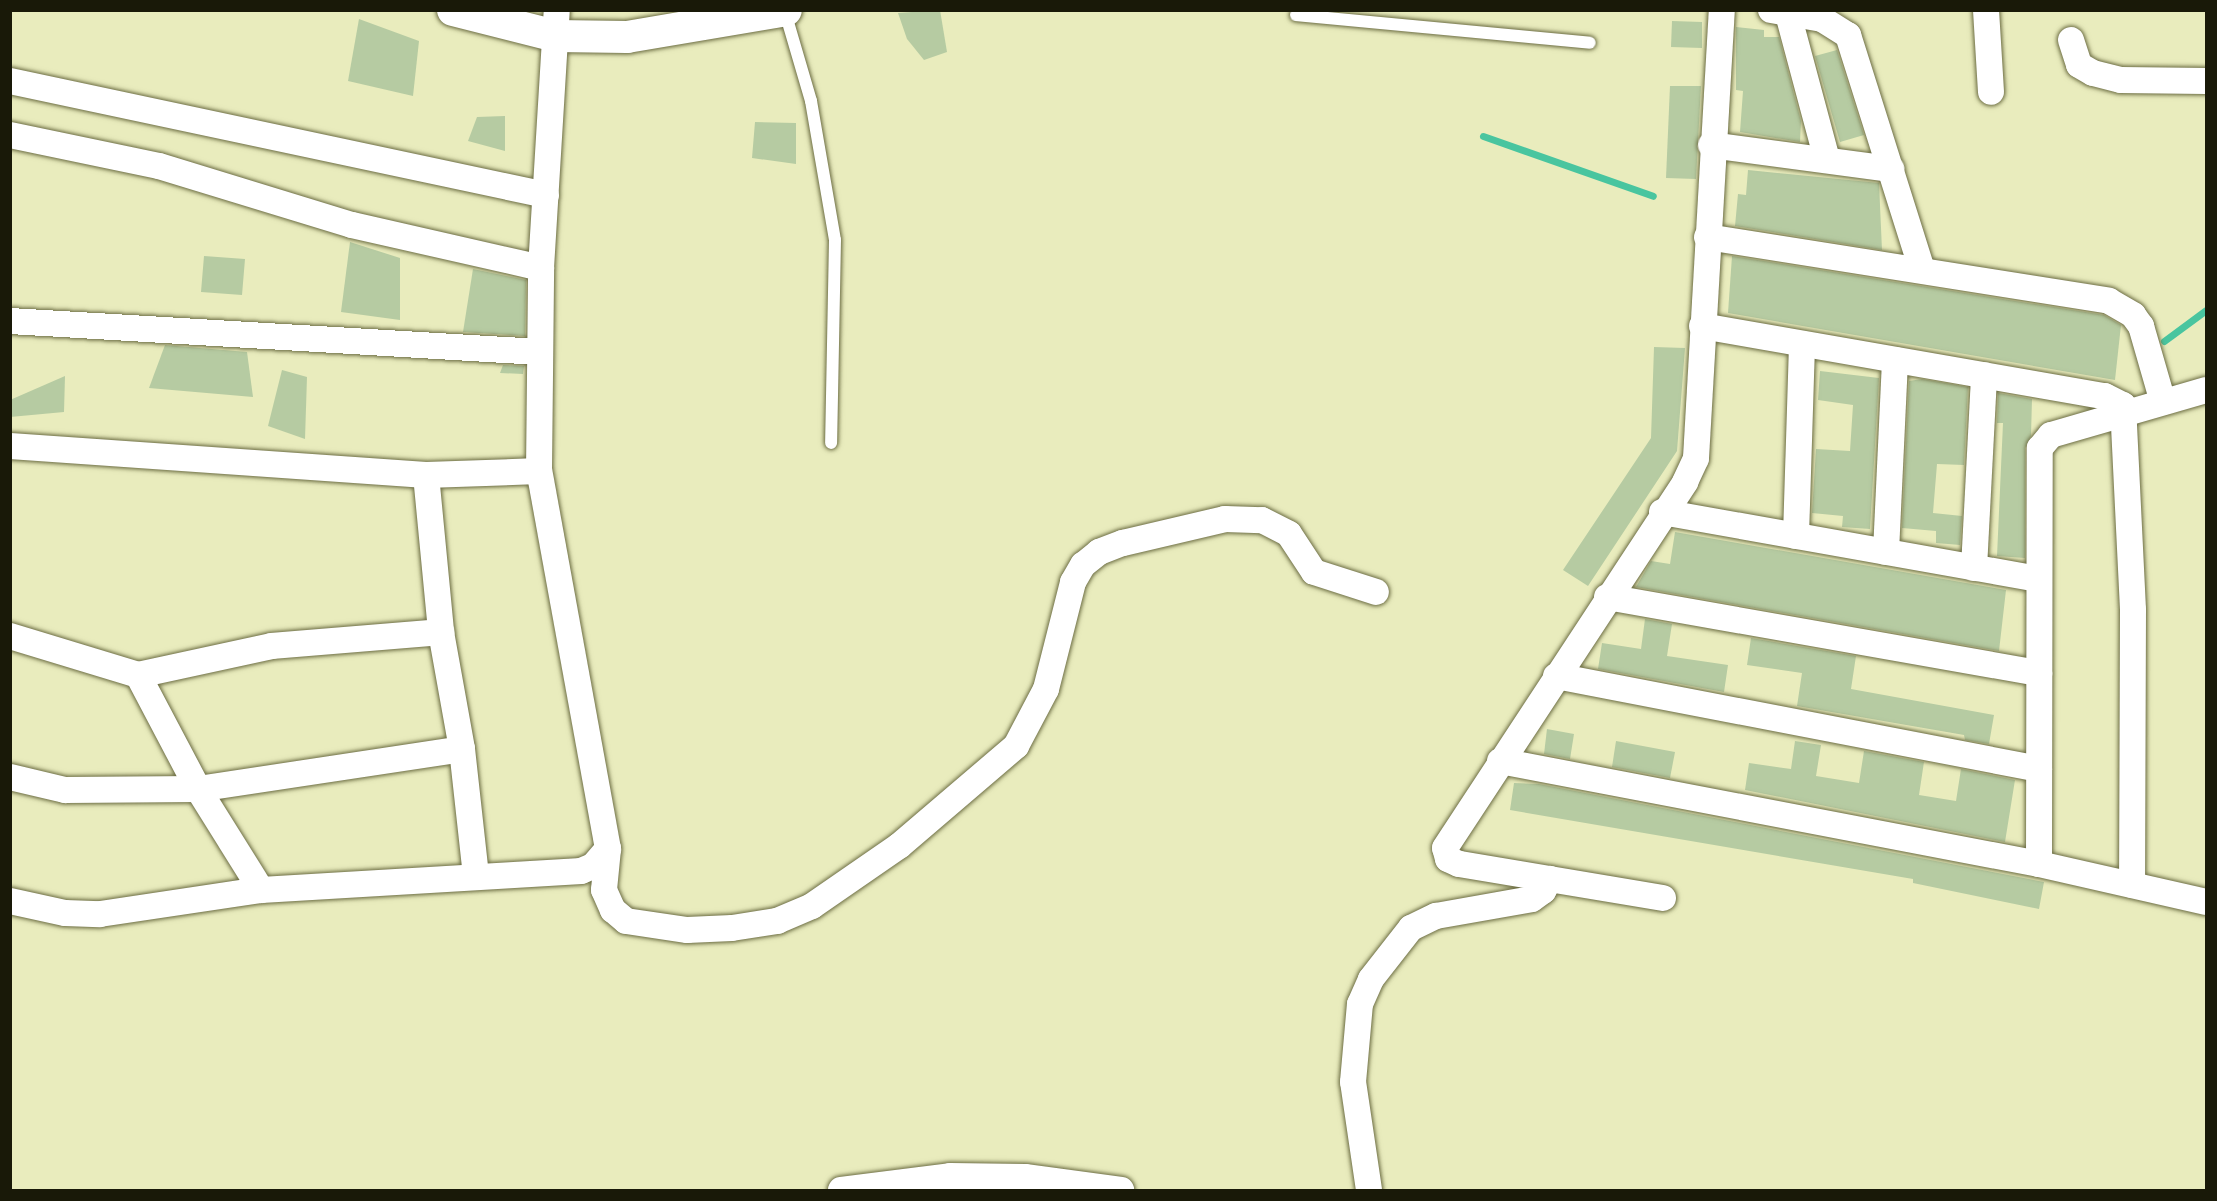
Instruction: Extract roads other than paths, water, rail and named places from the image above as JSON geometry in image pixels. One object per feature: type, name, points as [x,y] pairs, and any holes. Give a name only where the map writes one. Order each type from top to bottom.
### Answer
[{"type":"street","points":[[453,10],[557,23],[627,37],[785,11]]},
{"type":"street","points":[[1663,898],[1459,864],[1446,855],[1446,843],[1662,512],[1685,482],[1696,458],[1711,145],[1722,10]]},
{"type":"street","points":[[1986,10],[1991,92]]},
{"type":"street","points":[[1827,160],[1779,12],[1822,19],[1848,35],[1922,270]]},
{"type":"street","points":[[557,23],[541,268],[539,471],[608,849],[604,890],[613,910],[626,921],[687,930],[732,928],[777,921],[812,906],[899,846],[1016,746],[1046,689],[1073,582],[1083,565],[1123,543],[1225,519],[1262,520],[1289,534],[1314,572],[1376,592]]},
{"type":"street","points":[[2071,40],[2079,65],[2093,73],[2121,80],[2206,81]]},
{"type":"street","points":[[10,81],[546,195]]},
{"type":"street","points":[[10,135],[159,166],[352,225],[541,268]]},
{"type":"street","points":[[1711,145],[1891,169]]},
{"type":"street","points":[[1707,237],[2094,297],[2124,308],[2141,326],[2163,402]]},
{"type":"street","points":[[10,321],[540,352]]},
{"type":"street","points":[[1702,326],[2105,396],[2116,400],[2127,413],[2133,610],[2132,885]]},
{"type":"street","points":[[1796,536],[1802,344]]},
{"type":"street","points":[[1886,552],[1895,360]]},
{"type":"street","points":[[1974,568],[1984,375]]},
{"type":"street","points":[[2039,864],[2038,460],[2044,440],[2206,390]]},
{"type":"street","points":[[10,446],[426,475],[539,471]]},
{"type":"street","points":[[426,475],[441,632],[462,749],[476,875]]},
{"type":"street","points":[[1662,512],[2038,579]]},
{"type":"street","points":[[1607,597],[2039,673]]},
{"type":"street","points":[[10,636],[138,675],[272,646],[441,632]]},
{"type":"street","points":[[138,675],[198,789],[261,890]]},
{"type":"street","points":[[1556,676],[2039,769]]},
{"type":"street","points":[[10,777],[95,792],[198,789],[462,749]]},
{"type":"street","points":[[1500,761],[2039,864],[2206,902]]},
{"type":"street","points":[[10,901],[64,913],[100,914],[261,890],[476,875],[581,871],[593,866],[608,849]]},
{"type":"street","points":[[1369,1191],[1353,1082],[1360,1004],[1371,979],[1411,928],[1436,916],[1532,899],[1544,891],[1550,879]]},
{"type":"street","points":[[841,1191],[950,1176],[1036,1178],[1121,1191]]},
{"type":"lane","points":[[785,11],[811,100],[835,240],[831,442]]},
{"type":"lane","points":[[1296,15],[1351,16],[1590,43]]},
{"type":"waterway","points":[[1483,136],[1653,196]]},
{"type":"waterway","points":[[2164,341],[2206,310]]}]
